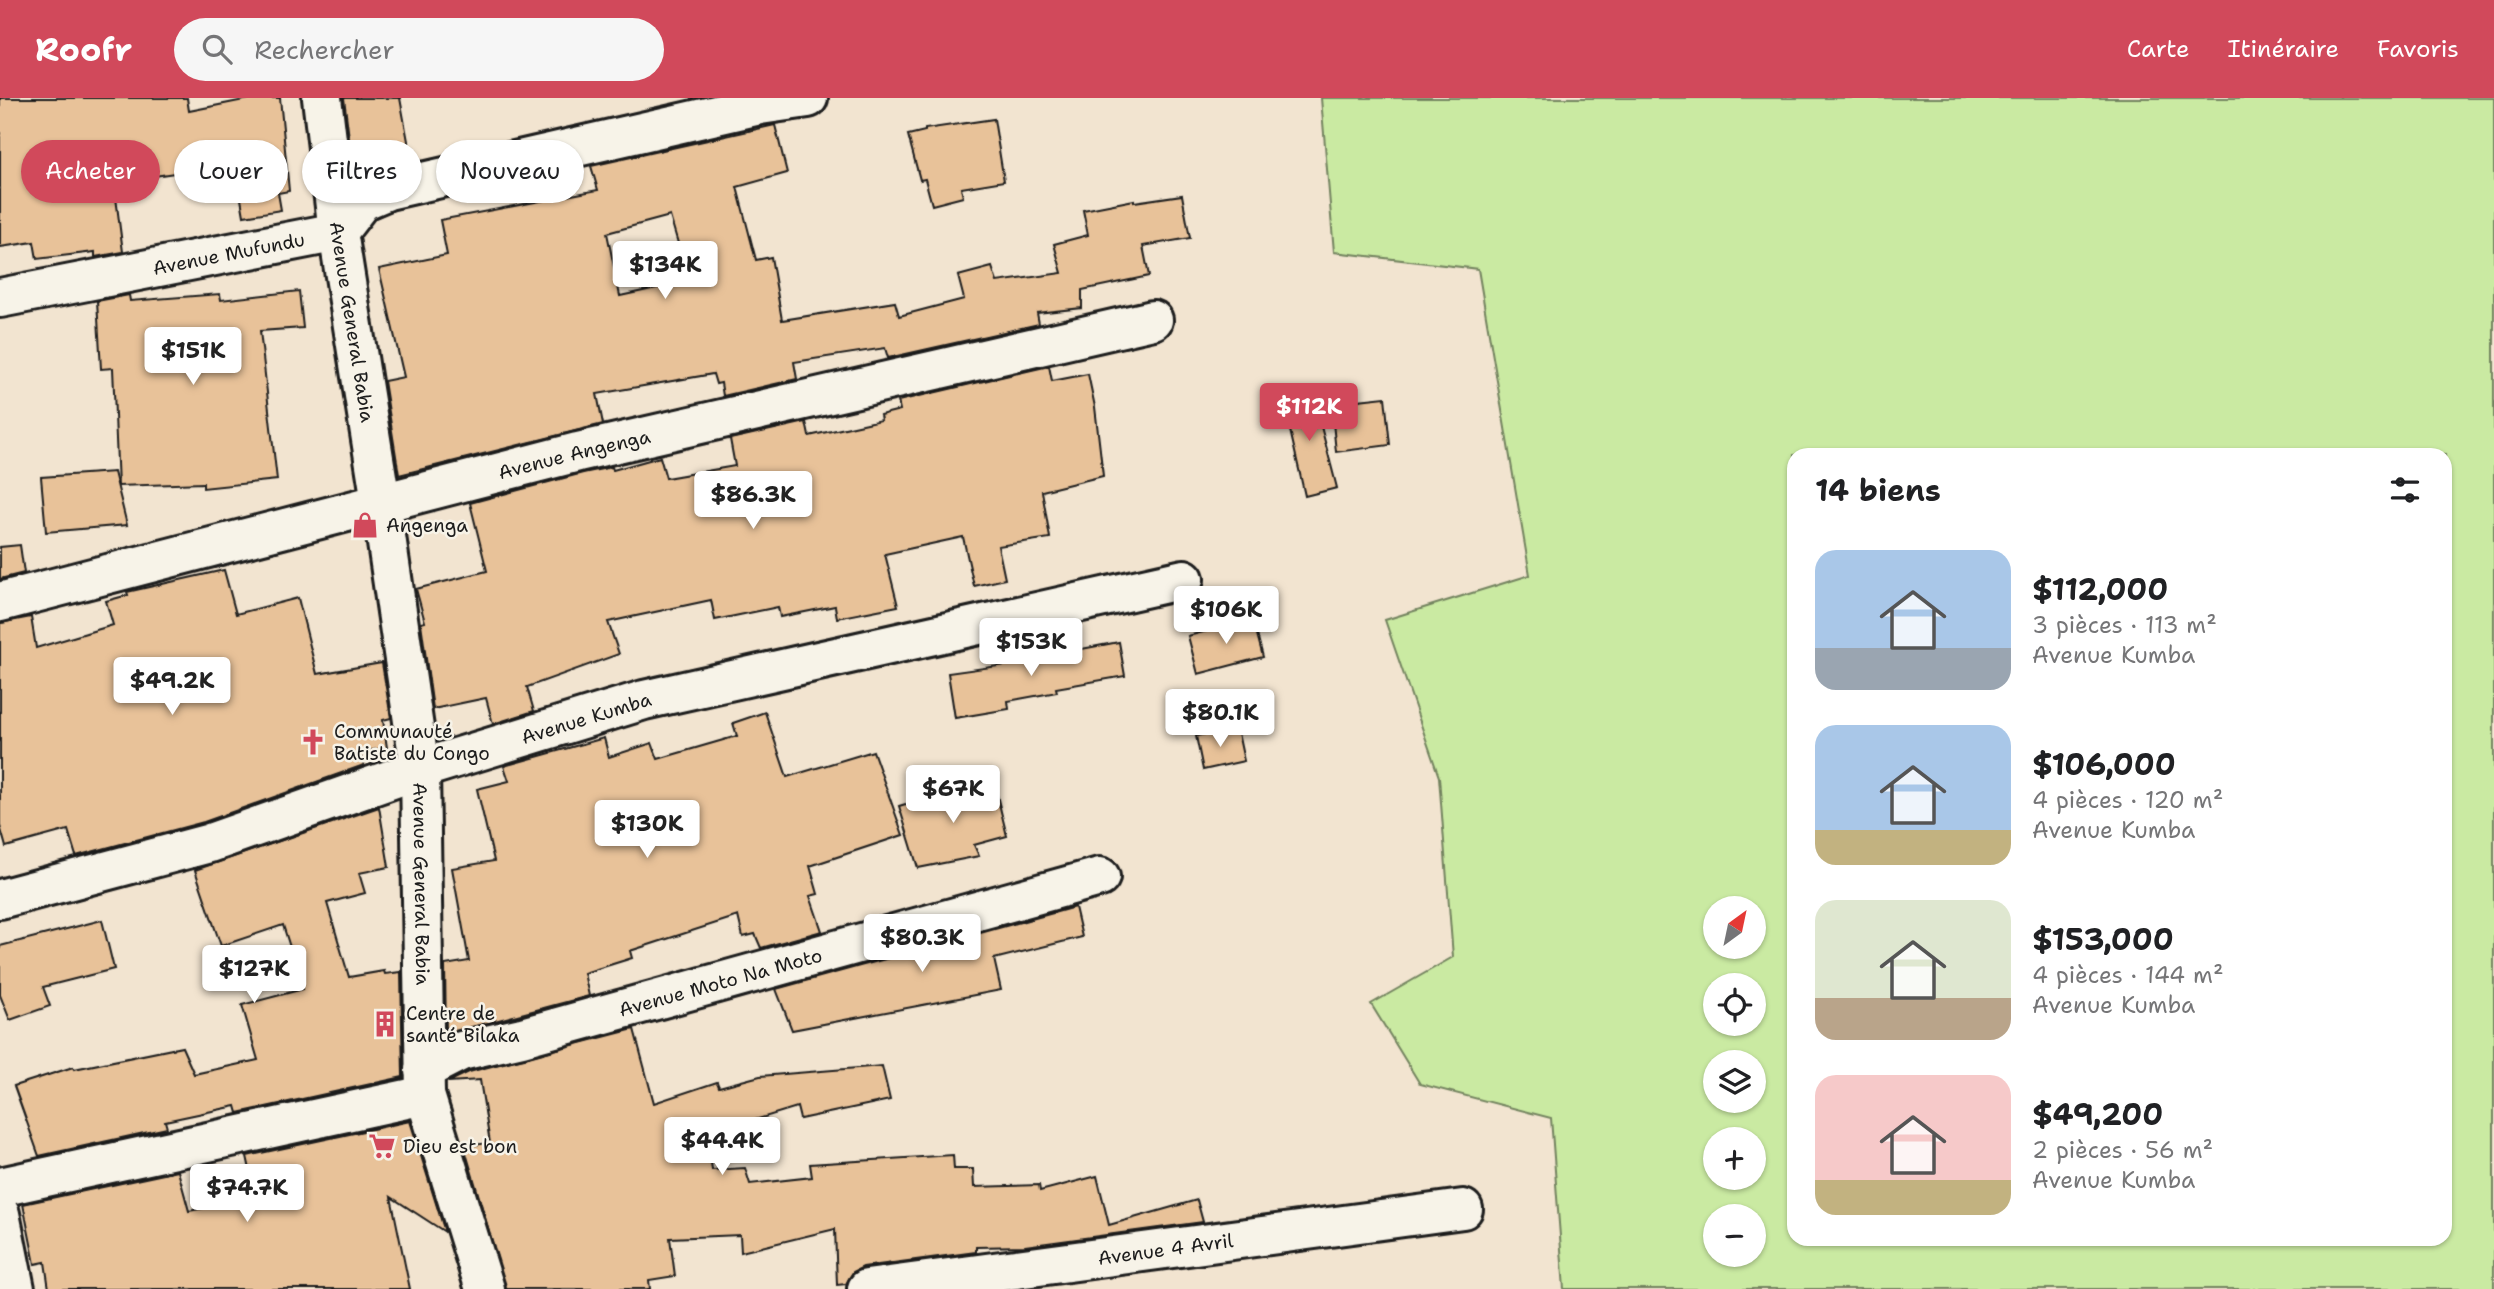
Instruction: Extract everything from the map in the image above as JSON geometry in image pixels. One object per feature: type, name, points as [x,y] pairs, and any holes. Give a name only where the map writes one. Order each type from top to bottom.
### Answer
[{"type":"street","name":"Avenue General Babia","points":[[322,98],[338,232],[382,502],[420,769],[425,1083],[485,1289]]},
{"type":"street","points":[[338,232],[362,201],[388,190],[760,105],[808,98]]},
{"type":"street","name":"Avenue Mufundu","points":[[0,298],[338,232]]},
{"type":"street","name":"Avenue Angenga","points":[[0,602],[591,449],[1153,320]]},
{"type":"street","name":"Avenue Kumba","points":[[0,899],[210,843],[420,769],[644,700],[1184,579]]},
{"type":"street","name":"Avenue Moto Na Moto","points":[[0,1187],[425,1083],[461,1051],[522,1037],[1100,877]]},
{"type":"street","name":"Avenue 4 Avril","points":[[867,1289],[1463,1209]]},
{"type":"street","points":[[0,1214],[15,1289]]},
{"type":"green space","points":[[1321,98],[2494,98],[2494,1289],[1564,1289],[1551,1118],[1420,1084],[1371,1004],[1453,957],[1439,777],[1385,620],[1530,575],[1478,269],[1334,252]]},
{"type":"building","points":[[0,98],[187,98],[189,111],[254,98],[280,98],[284,140],[174,140],[174,173],[160,175],[160,140],[21,140],[21,203],[117,203],[123,252],[95,257],[95,252],[37,259],[34,242],[0,247]]},
{"type":"building","points":[[344,98],[400,98],[408,140],[349,140]]},
{"type":"building","points":[[994,119],[1004,181],[961,188],[963,197],[932,205],[925,179],[920,180],[908,135],[925,129]]},
{"type":"building","points":[[775,125],[787,173],[737,187],[756,260],[771,257],[782,320],[895,302],[899,316],[964,299],[958,276],[992,267],[997,282],[1062,273],[1054,244],[1088,235],[1083,210],[1134,200],[1182,195],[1190,238],[1143,246],[1149,276],[1082,290],[1082,308],[1037,313],[1039,324],[888,358],[885,348],[794,362],[797,379],[723,396],[721,383],[716,384],[713,374],[597,394],[603,424],[399,475],[384,381],[404,377],[379,269],[447,255],[440,220],[530,203],[584,203],[584,193],[598,190],[591,166]],"holes":[[[670,216],[689,281],[620,296],[607,233]]]},
{"type":"building","points":[[242,203],[280,203],[281,210],[244,216]]},
{"type":"building","points":[[299,291],[303,328],[260,331],[277,480],[203,488],[203,483],[118,486],[113,368],[101,369],[97,301],[129,295],[130,301],[220,294],[221,300]]},
{"type":"building","points":[[1049,366],[1052,381],[1088,374],[1095,407],[1103,476],[1042,491],[1050,538],[998,546],[1005,579],[974,586],[963,537],[885,554],[898,606],[837,618],[835,606],[780,617],[778,607],[715,620],[711,600],[608,622],[619,654],[527,687],[534,711],[493,724],[486,698],[433,709],[421,623],[425,622],[416,589],[487,571],[470,503],[583,473],[612,467],[613,470],[660,457],[666,478],[735,466],[730,439],[806,422],[809,436],[881,420],[880,415],[900,410],[898,401]]},
{"type":"building","points":[[1311,388],[1337,488],[1305,496],[1282,395]]},
{"type":"building","points":[[1385,397],[1390,445],[1336,452],[1331,403]]},
{"type":"building","points":[[114,472],[127,525],[46,532],[41,477]]},
{"type":"building","points":[[20,545],[24,573],[0,579],[0,547]]},
{"type":"building","points":[[224,570],[236,614],[298,598],[317,674],[382,663],[391,718],[383,720],[387,748],[359,752],[364,765],[204,822],[76,856],[68,830],[6,847],[0,826],[0,623],[31,617],[36,648],[113,625],[106,601],[128,595],[127,592]]},
{"type":"building","points":[[1253,619],[1263,657],[1198,674],[1188,636]]},
{"type":"building","points":[[1119,642],[1125,676],[1056,688],[1057,692],[1008,701],[1009,709],[955,718],[948,673],[1006,665],[1006,661]]},
{"type":"building","points":[[765,712],[787,777],[873,751],[903,835],[810,866],[818,894],[810,896],[822,931],[761,948],[755,934],[743,937],[738,916],[630,951],[632,958],[584,973],[589,996],[446,1034],[445,965],[469,961],[452,868],[494,861],[477,789],[509,781],[504,766],[604,738],[609,757],[652,743],[658,759],[737,736],[733,723]]},
{"type":"building","points":[[1237,728],[1244,761],[1203,770],[1196,736]]},
{"type":"building","points":[[994,783],[1007,836],[974,845],[979,856],[918,868],[899,806]]},
{"type":"building","points":[[379,807],[389,867],[359,873],[365,893],[327,903],[349,977],[384,971],[385,974],[401,972],[403,1077],[238,1113],[236,1106],[165,1121],[167,1128],[39,1156],[14,1086],[73,1067],[74,1069],[182,1047],[194,1074],[258,1060],[242,1005],[303,989],[283,925],[221,946],[195,870]]},
{"type":"building","points":[[1075,907],[1082,937],[994,959],[1001,990],[792,1030],[776,989]]},
{"type":"building","points":[[102,920],[114,969],[43,987],[50,1006],[10,1020],[0,995],[0,946]]},
{"type":"building","points":[[634,1029],[654,1103],[717,1082],[719,1087],[760,1076],[882,1066],[890,1100],[800,1119],[797,1107],[732,1127],[734,1133],[708,1138],[712,1170],[745,1168],[750,1184],[812,1177],[810,1164],[953,1155],[954,1169],[973,1169],[974,1187],[1039,1185],[1040,1191],[1097,1176],[1109,1225],[1197,1200],[1203,1222],[1025,1246],[976,1247],[976,1252],[863,1267],[853,1272],[846,1284],[837,1285],[835,1229],[741,1252],[740,1235],[670,1238],[675,1276],[649,1280],[650,1289],[506,1289],[464,1146],[490,1143],[480,1080],[448,1082],[469,1072]]},
{"type":"building","points":[[410,1121],[445,1232],[391,1197],[410,1289],[49,1289],[45,1262],[35,1264],[23,1204],[178,1171],[189,1211],[256,1197],[247,1156]]},
{"type":"place","name":"Angenga","points":[[365,525]]},
{"type":"place","name":"Communauté Batiste du Congo","points":[[313,742]]},
{"type":"place","name":"Centre de santé Bilaka","points":[[385,1024]]},
{"type":"place","name":"Dieu est bon","points":[[382,1146]]}]
